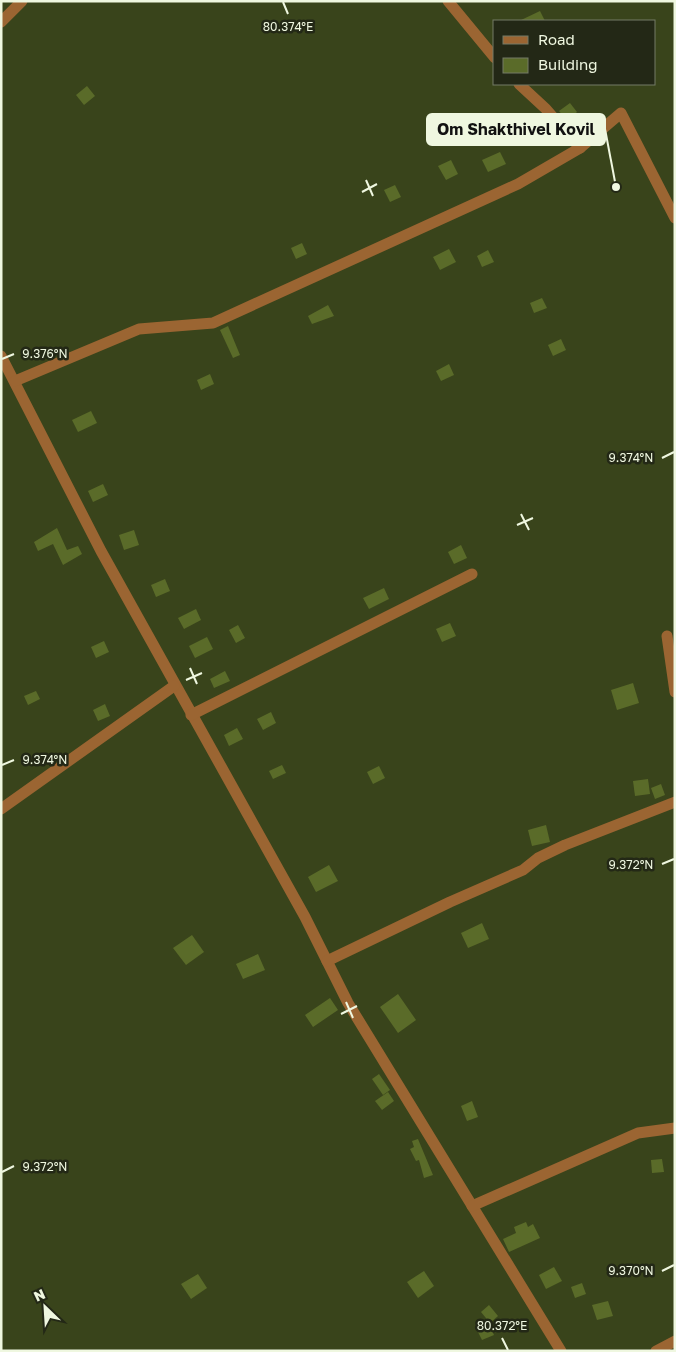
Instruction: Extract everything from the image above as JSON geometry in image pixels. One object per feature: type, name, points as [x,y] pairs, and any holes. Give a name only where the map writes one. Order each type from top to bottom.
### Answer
[{"type":"street","points":[[1,22],[22,1]]},
{"type":"street","points":[[448,1],[493,56]]},
{"type":"street","points":[[520,85],[546,109],[580,148]]},
{"type":"street","points":[[15,381],[139,329],[213,323],[518,184],[580,148],[621,113],[675,218]]},
{"type":"street","points":[[1,356],[101,551],[190,715],[305,917],[348,1003],[560,1351]]},
{"type":"street","points":[[190,715],[472,574]]},
{"type":"street","points":[[667,636],[675,692]]},
{"type":"street","points":[[1,809],[174,686]]},
{"type":"street","points":[[327,961],[450,902],[523,870],[538,858],[565,845],[675,802]]},
{"type":"street","points":[[472,1206],[638,1133],[675,1128]]},
{"type":"street","points":[[656,1351],[675,1341]]},
{"type":"building","points":[[540,11],[544,20],[521,20]]},
{"type":"building","points":[[87,86],[95,96],[84,105],[76,95]]},
{"type":"building","points":[[570,103],[577,112],[567,121],[559,111]]},
{"type":"building","points":[[500,152],[506,164],[488,172],[482,160]]},
{"type":"building","points":[[451,160],[458,174],[446,180],[438,166]]},
{"type":"building","points":[[395,185],[401,197],[390,202],[384,190]]},
{"type":"building","points":[[302,243],[307,254],[296,259],[291,248]]},
{"type":"building","points":[[449,249],[456,262],[440,270],[433,257]]},
{"type":"building","points":[[488,250],[494,262],[482,267],[477,256]]},
{"type":"building","points":[[542,298],[547,308],[534,313],[530,303]]},
{"type":"building","points":[[328,305],[334,316],[312,324],[308,316]]},
{"type":"building","points":[[228,326],[240,355],[233,358],[220,330]]},
{"type":"building","points":[[561,339],[566,350],[553,356],[548,345]]},
{"type":"building","points":[[449,364],[454,375],[441,381],[436,371]]},
{"type":"building","points":[[210,374],[214,384],[201,390],[197,380]]},
{"type":"building","points":[[91,411],[97,423],[78,432],[72,420]]},
{"type":"building","points":[[103,484],[108,495],[93,502],[88,491]]},
{"type":"building","points":[[57,528],[67,550],[78,546],[82,554],[63,565],[53,544],[38,551],[34,542]]},
{"type":"building","points":[[134,530],[139,545],[124,550],[119,535]]},
{"type":"building","points":[[461,545],[467,558],[454,564],[448,552]]},
{"type":"building","points":[[165,579],[170,591],[156,597],[151,585]]},
{"type":"building","points":[[384,588],[389,599],[369,609],[363,598]]},
{"type":"building","points":[[196,609],[201,620],[184,629],[178,618]]},
{"type":"building","points":[[450,623],[456,636],[442,642],[436,629]]},
{"type":"building","points":[[238,625],[245,638],[236,643],[229,630]]},
{"type":"building","points":[[207,637],[213,649],[195,658],[189,646]]},
{"type":"building","points":[[104,641],[109,652],[96,658],[91,647]]},
{"type":"building","points":[[225,671],[230,681],[214,688],[210,679]]},
{"type":"building","points":[[633,683],[639,703],[617,710],[611,690]]},
{"type":"building","points":[[36,691],[40,699],[28,705],[24,696]]},
{"type":"building","points":[[105,704],[110,716],[98,721],[93,710]]},
{"type":"building","points":[[271,712],[276,723],[263,730],[257,719]]},
{"type":"building","points":[[237,728],[243,739],[229,746],[224,735]]},
{"type":"building","points":[[282,765],[286,773],[273,779],[269,771]]},
{"type":"building","points":[[379,766],[385,778],[373,784],[367,772]]},
{"type":"building","points":[[648,779],[650,794],[635,796],[633,781]]},
{"type":"building","points":[[661,784],[665,795],[655,799],[651,788]]},
{"type":"building","points":[[546,825],[550,842],[532,846],[528,830]]},
{"type":"building","points":[[329,865],[338,881],[316,892],[308,877]]},
{"type":"building","points":[[482,923],[489,939],[468,948],[461,933]]},
{"type":"building","points":[[192,935],[204,952],[186,965],[173,948]]},
{"type":"building","points":[[258,954],[265,970],[243,979],[236,964]]},
{"type":"building","points":[[398,994],[416,1020],[398,1033],[380,1007]]},
{"type":"building","points":[[330,998],[338,1010],[313,1027],[305,1015]]},
{"type":"building","points":[[379,1074],[390,1090],[383,1095],[372,1079]]},
{"type":"building","points":[[388,1092],[394,1101],[382,1110],[375,1101]]},
{"type":"building","points":[[472,1101],[478,1117],[467,1121],[461,1106]]},
{"type":"building","points":[[418,1139],[433,1175],[424,1178],[419,1160],[416,1161],[410,1149],[414,1147],[412,1141]]},
{"type":"building","points":[[662,1159],[664,1172],[652,1173],[651,1160]]},
{"type":"building","points":[[526,1222],[528,1227],[533,1224],[540,1238],[509,1252],[503,1239],[516,1233],[514,1227]]},
{"type":"building","points":[[554,1267],[562,1281],[546,1289],[539,1275]]},
{"type":"building","points":[[424,1271],[434,1286],[418,1298],[407,1282]]},
{"type":"building","points":[[198,1274],[207,1288],[191,1299],[181,1284]]},
{"type":"building","points":[[582,1283],[586,1294],[575,1298],[571,1287]]},
{"type":"building","points":[[608,1301],[613,1316],[597,1320],[592,1305]]},
{"type":"building","points":[[489,1305],[498,1316],[490,1323],[481,1312]]},
{"type":"building","points":[[489,1324],[494,1335],[482,1340],[477,1330]]},
{"type":"place","name":"Om Shakthivel Kovil","points":[[616,187]]}]
